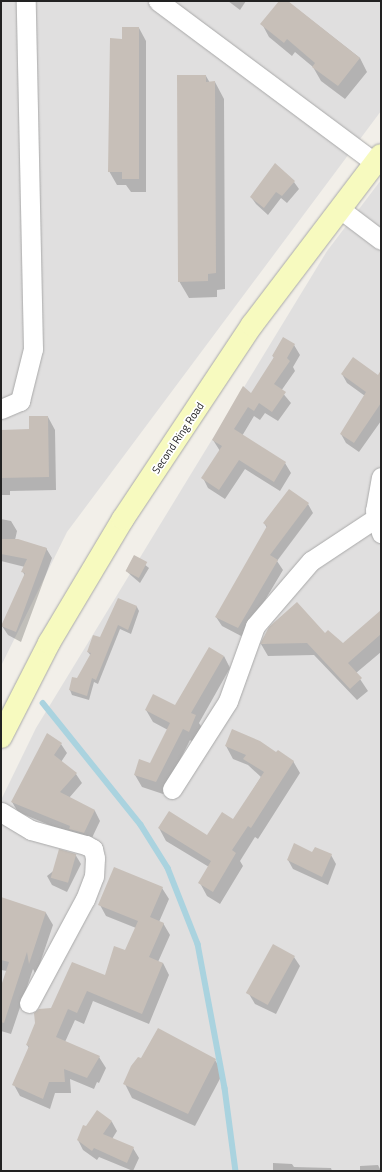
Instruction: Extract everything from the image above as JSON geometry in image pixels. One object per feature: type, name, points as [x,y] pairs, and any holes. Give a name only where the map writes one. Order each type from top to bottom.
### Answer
[{"type":"main road","name":"Second Ring Road","points":[[1,737],[49,643],[123,519],[252,325],[378,159]]},
{"type":"street","points":[[1,409],[20,401],[33,349],[26,1]]},
{"type":"street","points":[[158,1],[378,159]]},
{"type":"street","points":[[340,209],[381,240]]},
{"type":"street","points":[[172,789],[228,701],[254,626],[311,561],[378,526],[376,496],[381,477]]},
{"type":"street","points":[[1,812],[31,830],[86,845],[92,849],[95,858],[94,876],[85,899],[30,1003]]},
{"type":"shaded area","points":[[1,1],[381,1],[381,111],[67,532],[1,666]]},
{"type":"shaded area","points":[[381,180],[381,1171],[1,1171],[1,800],[36,728],[327,251]]},
{"type":"building","points":[[279,1],[288,1],[360,58],[338,86],[312,67],[315,63],[287,39],[284,43],[260,24]]},
{"type":"building","points":[[122,27],[139,27],[139,179],[122,179],[122,172],[108,172],[110,38],[122,39]]},
{"type":"building","points":[[177,75],[206,75],[206,82],[215,81],[216,273],[208,274],[208,281],[178,282]]},
{"type":"building","points":[[275,163],[295,181],[282,196],[276,192],[264,208],[250,197]]},
{"type":"building","points":[[283,337],[295,344],[287,358],[290,361],[274,384],[286,392],[272,412],[259,403],[254,411],[248,407],[234,429],[286,462],[274,482],[239,460],[219,490],[201,478],[222,446],[212,440],[243,386],[251,393],[274,357],[272,356]]},
{"type":"building","points":[[353,357],[378,375],[381,370],[381,403],[354,443],[340,434],[366,392],[341,374]]},
{"type":"building","points":[[29,416],[48,416],[49,477],[1,478],[1,430],[29,429]]},
{"type":"building","points":[[289,489],[309,503],[270,555],[278,560],[238,628],[215,617],[267,526],[263,523]]},
{"type":"building","points":[[1,539],[18,539],[47,548],[16,632],[1,626],[25,573],[21,572],[27,559],[1,554]]},
{"type":"building","points":[[134,555],[147,562],[139,578],[126,571]]},
{"type":"building","points":[[118,598],[137,606],[128,630],[118,625],[96,680],[92,678],[87,696],[69,690],[72,677],[77,678],[91,653],[87,652],[93,635],[100,637]]},
{"type":"building","points":[[297,602],[325,633],[328,630],[343,643],[381,610],[381,634],[348,663],[362,678],[350,689],[307,643],[260,644],[269,627]]},
{"type":"building","points":[[209,647],[224,656],[191,713],[196,715],[189,732],[183,729],[156,782],[134,775],[139,759],[150,763],[170,723],[145,710],[153,694],[175,705]]},
{"type":"building","points":[[232,729],[260,741],[276,752],[278,750],[294,761],[251,828],[248,826],[232,850],[236,853],[213,892],[198,883],[211,861],[158,828],[169,811],[207,835],[222,812],[233,819],[264,772],[243,759],[246,755],[225,746]]},
{"type":"building","points":[[47,733],[62,743],[54,755],[77,773],[60,792],[95,810],[84,833],[69,829],[70,826],[11,802]]},
{"type":"building","points":[[294,843],[312,852],[315,847],[332,854],[322,877],[287,860]]},
{"type":"building","points":[[59,849],[76,854],[68,883],[51,878]]},
{"type":"building","points":[[114,867],[163,887],[150,917],[164,923],[149,957],[163,963],[142,1014],[87,991],[77,1013],[68,1009],[56,1037],[100,1056],[87,1078],[64,1069],[65,1082],[49,1082],[43,1099],[12,1085],[29,1046],[26,1045],[35,1023],[34,1013],[39,1009],[51,1008],[72,962],[105,975],[114,946],[125,950],[138,921],[98,905]]},
{"type":"building","points":[[1,897],[46,912],[29,964],[27,952],[4,1023],[1,1022],[1,986],[9,962],[1,960]]},
{"type":"building","points":[[273,944],[295,956],[268,1005],[246,993]]},
{"type":"building","points":[[158,1028],[216,1059],[188,1114],[123,1084],[131,1066],[138,1057],[141,1058]]},
{"type":"building","points":[[97,1110],[112,1121],[103,1134],[134,1147],[127,1163],[94,1148],[92,1151],[77,1140],[83,1125],[86,1126]]},
{"type":"waterway","points":[[43,703],[141,825],[168,868],[198,944],[225,1088],[236,1171]]}]
